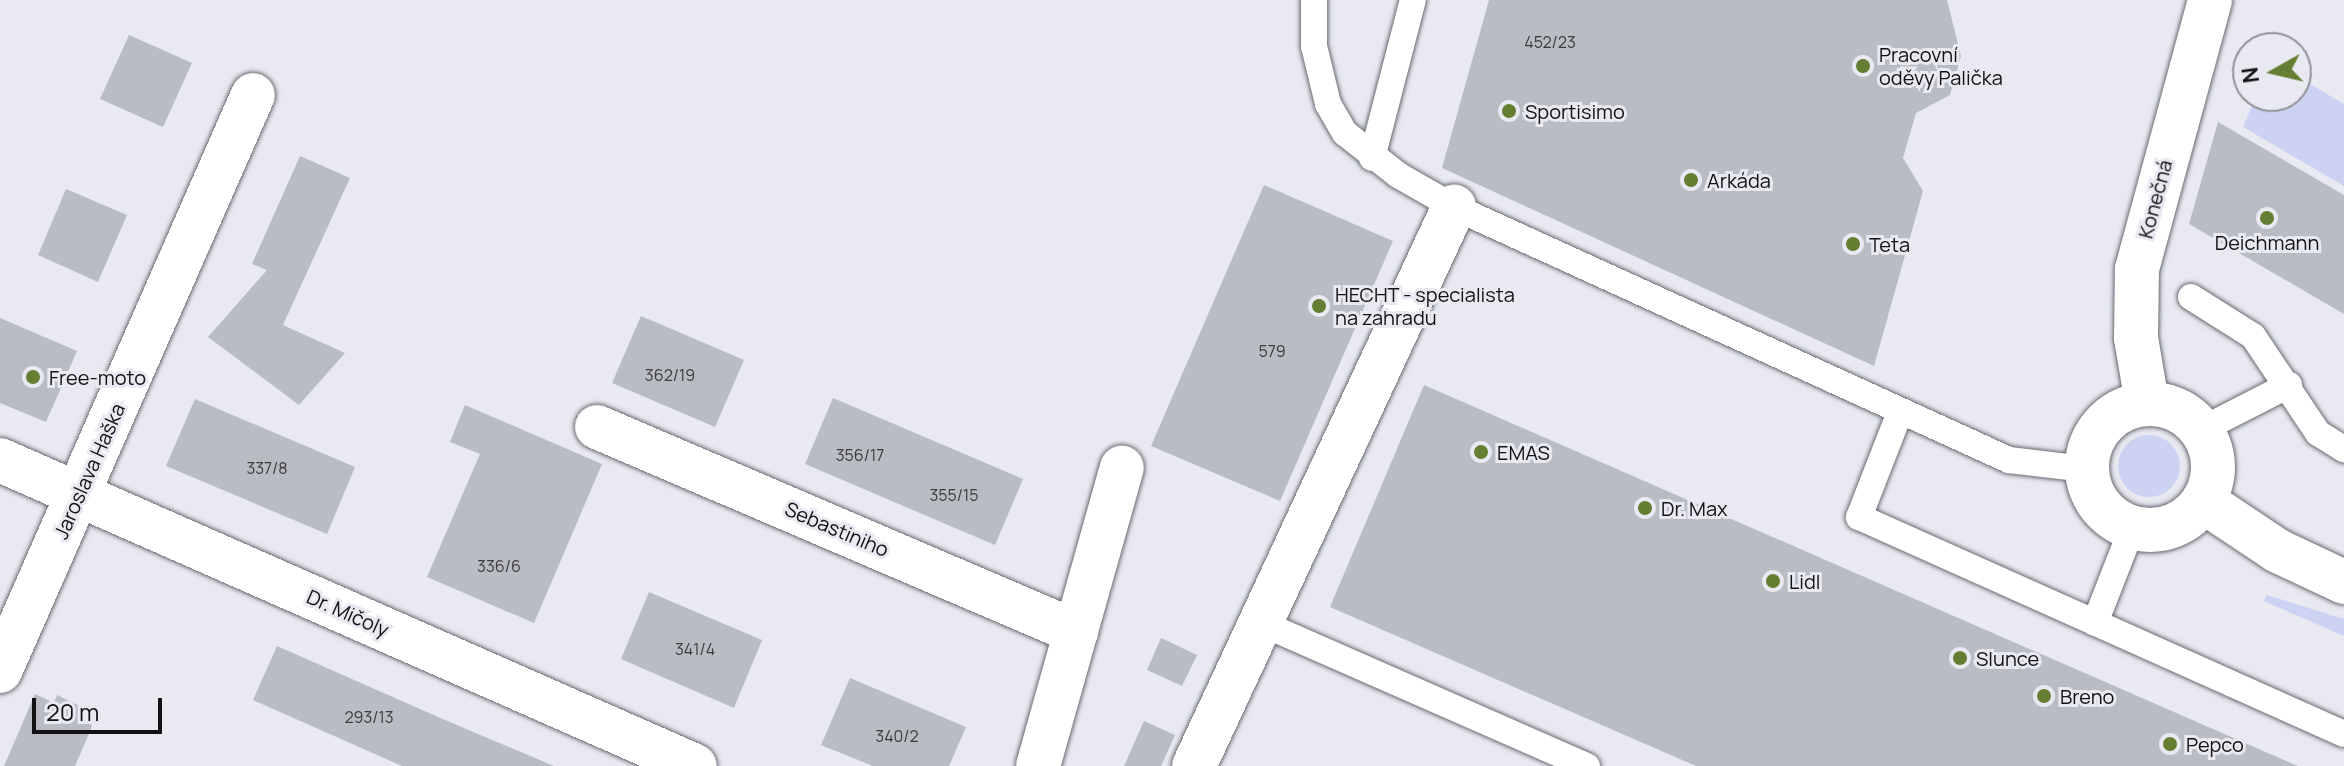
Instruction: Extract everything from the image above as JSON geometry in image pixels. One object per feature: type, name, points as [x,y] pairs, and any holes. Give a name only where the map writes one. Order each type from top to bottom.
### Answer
[{"type":"street","name":"Konečná","points":[[2147,403],[2136,338],[2137,269],[2210,0]]},
{"type":"street","name":"Jaroslava Haška","points":[[0,671],[253,95]]},
{"type":"street","points":[[1194,766],[1454,207]]},
{"type":"street","points":[[2147,403],[2187,415],[2201,430],[2213,465],[2203,501],[2180,523],[2132,528],[2099,506],[2086,469],[2097,431],[2110,416],[2147,403]]},
{"type":"street","name":"Sebastiniho","points":[[597,427],[1076,632]]},
{"type":"street","name":"Dr. Mičoly","points":[[0,460],[695,766]]},
{"type":"street","points":[[1038,766],[1122,468]]},
{"type":"street","points":[[2203,501],[2269,546],[2344,582]]},
{"type":"lane","points":[[1314,0],[1314,46],[1328,104],[1345,133],[1372,158],[1454,207],[2009,460],[2086,469]]},
{"type":"lane","points":[[1372,158],[1413,0]]},
{"type":"lane","points":[[2191,297],[2253,336],[2289,385],[2318,433],[2344,449]]},
{"type":"lane","points":[[2201,430],[2289,385]]},
{"type":"lane","points":[[1900,412],[1859,517],[2344,734]]},
{"type":"lane","points":[[2095,623],[2132,528]]},
{"type":"lane","points":[[1261,623],[1587,766]]},
{"type":"shaded area","points":[[2312,85],[2344,104],[2344,186],[2243,127],[2249,112],[2312,112]]},
{"type":"shaded area","points":[[2149,435],[2171,444],[2180,466],[2171,488],[2149,497],[2127,488],[2118,466],[2127,444]]},
{"type":"shaded area","points":[[2267,595],[2344,619],[2344,636],[2264,601]]},
{"type":"building","name":"Arkáda","points":[[1489,0],[1947,0],[1961,56],[1950,95],[1916,113],[1903,158],[1923,191],[1874,366],[1442,168]]},
{"type":"building","points":[[129,35],[192,63],[163,127],[100,99]]},
{"type":"building","points":[[2218,122],[2344,195],[2344,314],[2189,224]]},
{"type":"building","points":[[300,156],[350,178],[283,325],[345,353],[299,405],[208,337],[267,270],[252,264]]},
{"type":"building","points":[[1264,185],[1393,241],[1280,501],[1151,446]]},
{"type":"building","points":[[66,189],[127,215],[98,282],[38,255]]},
{"type":"building","points":[[641,316],[744,360],[715,427],[612,383]]},
{"type":"building","name":"Free-moto","points":[[0,318],[77,351],[46,422],[0,403]]},
{"type":"building","points":[[1424,385],[2298,766],[1696,766],[1330,607]]},
{"type":"building","points":[[833,398],[1023,479],[995,545],[805,464]]},
{"type":"building","points":[[195,399],[355,467],[327,534],[166,466]]},
{"type":"building","points":[[465,405],[602,464],[534,623],[427,577],[480,454],[450,442]]},
{"type":"building","points":[[649,592],[762,640],[734,708],[621,659]]},
{"type":"building","points":[[1161,638],[1197,655],[1182,686],[1147,670]]},
{"type":"building","points":[[277,646],[554,766],[402,766],[253,700]]},
{"type":"building","points":[[850,678],[966,727],[949,766],[873,766],[821,745]]},
{"type":"building","points":[[35,694],[54,703],[57,695],[86,709],[83,717],[92,721],[91,729],[75,766],[4,766]]},
{"type":"building","points":[[1144,721],[1175,735],[1161,766],[1124,766]]},
{"type":"place","name":"Pracovní oděvy Palička","points":[[1863,66]]},
{"type":"place","name":"Sportisimo","points":[[1509,111]]},
{"type":"place","name":"Arkáda","points":[[1691,180]]},
{"type":"place","name":"Deichmann","points":[[2267,218]]},
{"type":"place","name":"Teta","points":[[1853,244]]},
{"type":"place","name":"HECHT - specialista na zahradu","points":[[1319,306]]},
{"type":"place","name":"Free-moto","points":[[33,377]]},
{"type":"place","name":"EMAS","points":[[1481,452]]},
{"type":"place","name":"Dr. Max","points":[[1645,508]]},
{"type":"place","name":"Lidl","points":[[1773,581]]},
{"type":"place","name":"Slunce","points":[[1960,658]]},
{"type":"place","name":"Breno","points":[[2044,696]]},
{"type":"place","name":"Pepco","points":[[2170,744]]}]
